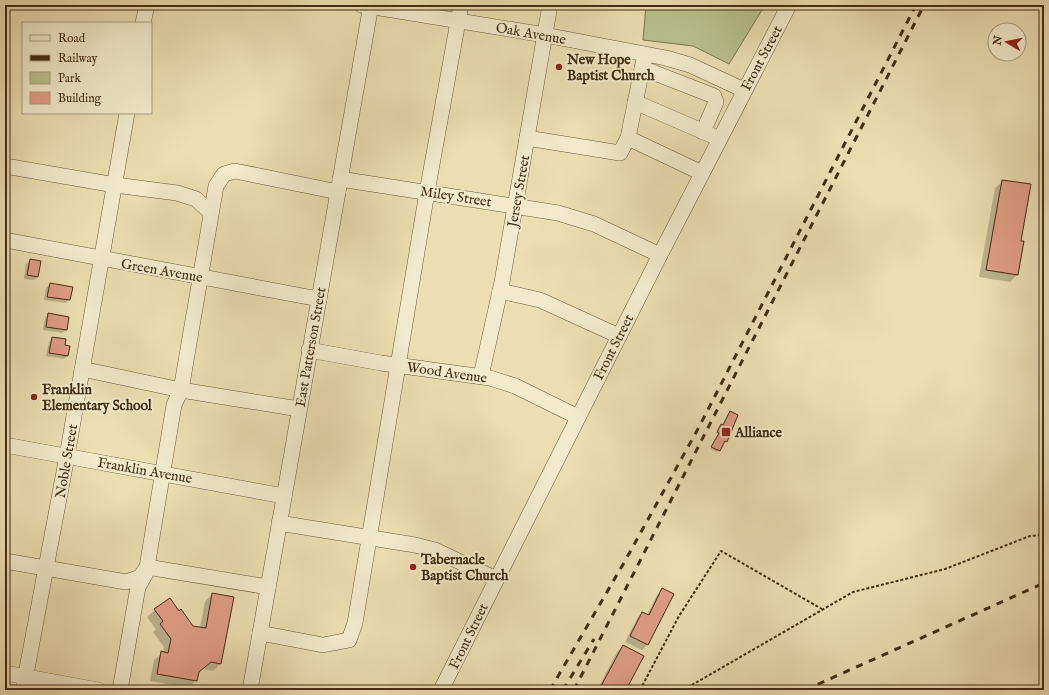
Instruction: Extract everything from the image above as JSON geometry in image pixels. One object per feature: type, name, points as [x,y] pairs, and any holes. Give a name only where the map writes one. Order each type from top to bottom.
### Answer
[{"type":"street","points":[[143,22],[147,5]]},
{"type":"street","points":[[260,633],[323,645],[349,640],[355,623],[368,537],[461,5]]},
{"type":"street","name":"Jersey Street","points":[[481,376],[500,291],[550,5]]},
{"type":"street","name":"Front Street","points":[[441,690],[660,255],[789,5]]},
{"type":"street","name":"Oak Avenue","points":[[367,6],[545,35],[644,61],[690,65],[744,90]]},
{"type":"street","name":"East Patterson Street","points":[[250,690],[339,185],[367,6]]},
{"type":"street","points":[[527,138],[620,153],[628,138],[644,61],[714,96],[716,102],[703,132]]},
{"type":"street","points":[[635,102],[719,139]]},
{"type":"street","name":"Noble Street","points":[[24,683],[67,456],[128,114]]},
{"type":"street","points":[[628,138],[702,173]]},
{"type":"street","points":[[5,166],[115,186],[177,193],[196,199],[211,213]]},
{"type":"street","name":"Miley Street","points":[[120,690],[138,587],[145,573],[164,474],[174,405],[181,390],[199,277],[216,186],[224,174],[235,171],[339,185],[428,192],[515,205],[576,218],[594,224],[660,255]]},
{"type":"street","name":"Green Avenue","points":[[5,240],[319,299]]},
{"type":"street","points":[[500,291],[540,300],[619,336]]},
{"type":"street","name":"Wood Avenue","points":[[310,350],[399,365],[481,376],[515,386],[578,417]]},
{"type":"street","points":[[82,369],[181,390],[299,409]]},
{"type":"street","name":"Franklin Avenue","points":[[5,445],[284,496]]},
{"type":"street","points":[[279,523],[415,545],[435,550],[496,579]]},
{"type":"street","points":[[5,561],[126,582],[140,577],[145,573],[268,587]]},
{"type":"street","points":[[5,673],[24,683],[98,690]]},
{"type":"path","points":[[683,690],[853,592],[945,569],[1030,536],[1044,535]]},
{"type":"path","points":[[640,690],[679,616],[721,551],[822,609]]},
{"type":"green space","points":[[646,5],[765,5],[729,64],[693,46],[643,40]]},
{"type":"building","points":[[1002,180],[1031,184],[1021,241],[1024,241],[1018,275],[986,270]]},
{"type":"building","points":[[30,259],[41,261],[38,277],[27,275]]},
{"type":"building","points":[[50,283],[73,287],[70,300],[47,297]]},
{"type":"building","points":[[48,313],[69,317],[67,330],[46,327]]},
{"type":"building","points":[[52,337],[66,339],[65,345],[70,346],[68,356],[49,353]]},
{"type":"building","points":[[730,411],[738,415],[727,442],[725,441],[720,451],[711,447],[719,433],[717,432],[721,424],[723,425]]},
{"type":"building","points":[[662,588],[674,594],[648,645],[630,636],[642,612],[649,615]]},
{"type":"building","points":[[212,593],[234,597],[221,664],[211,662],[199,672],[197,681],[157,674],[161,651],[168,653],[171,639],[160,624],[163,621],[154,609],[170,598],[179,611],[181,609],[193,626],[206,628]]},
{"type":"building","points":[[623,645],[644,656],[626,690],[603,690],[600,688]]},
{"type":"railway","points":[[550,690],[625,561],[699,427],[916,5]]},
{"type":"railway","points":[[574,690],[924,5]]},
{"type":"railway","points":[[805,690],[1044,583]]},
{"type":"railway","points":[[563,690],[594,639]]},
{"type":"place","name":"New Hope Baptist Church","points":[[559,67]]},
{"type":"place","name":"Franklin Elementary School","points":[[34,397]]},
{"type":"place","name":"Alliance","points":[[726,432]]},
{"type":"place","name":"Tabernacle Baptist Church","points":[[413,567]]}]
